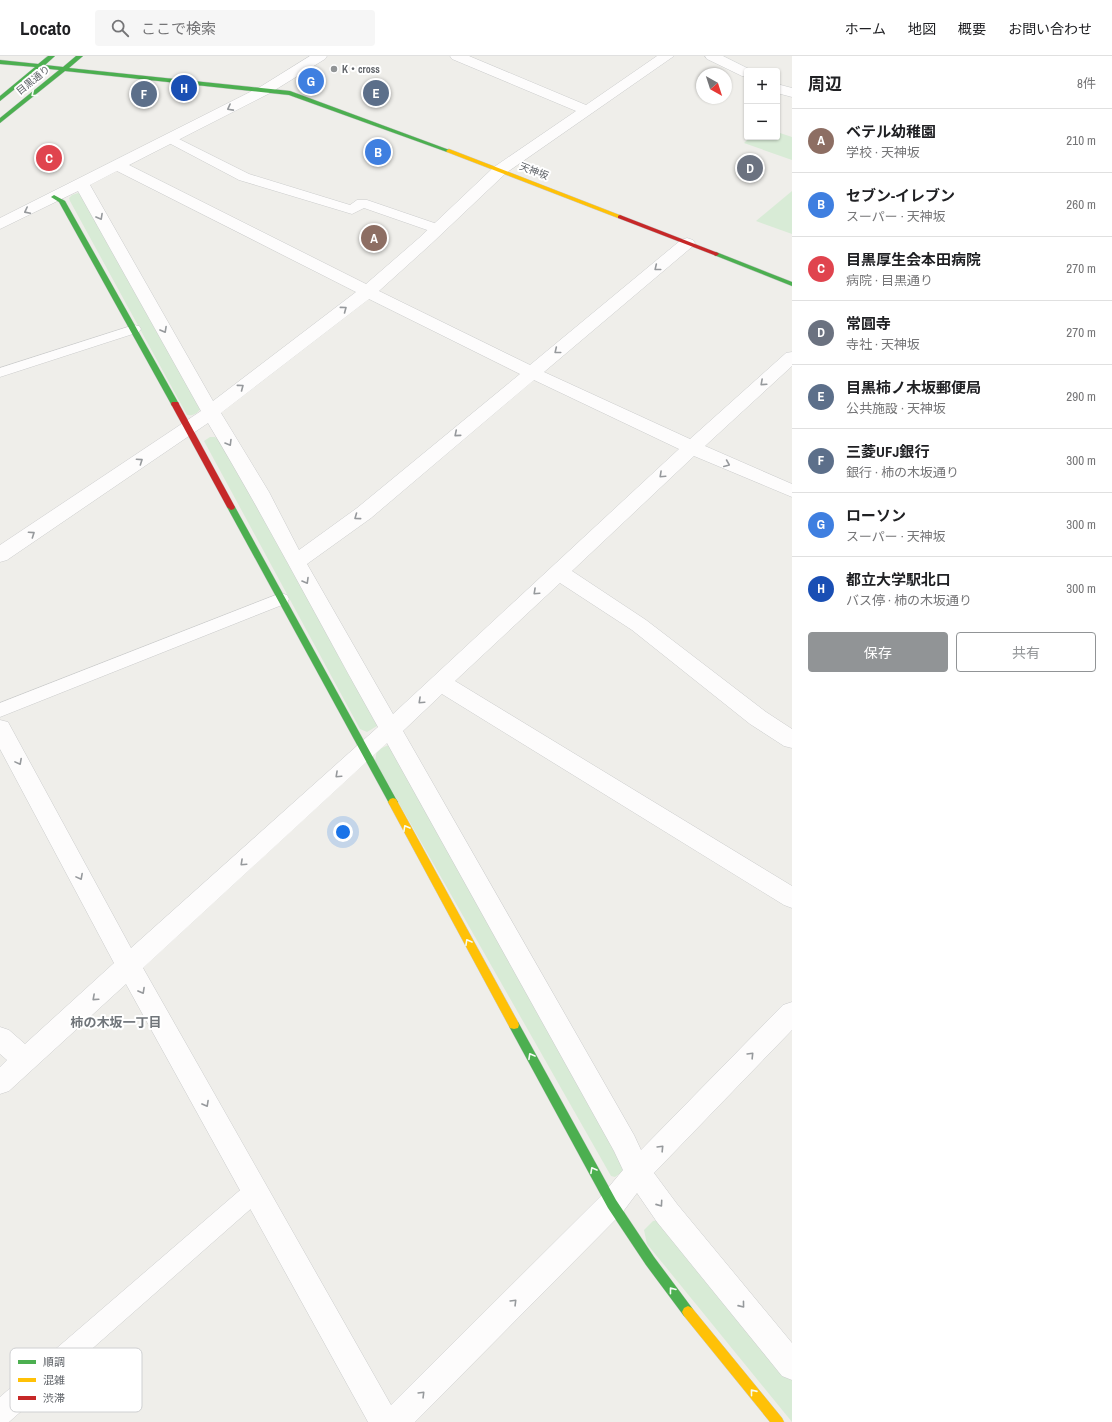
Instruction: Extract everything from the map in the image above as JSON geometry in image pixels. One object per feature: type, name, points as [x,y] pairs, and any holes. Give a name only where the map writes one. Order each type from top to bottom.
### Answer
[{"type":"street","name":"目黒通り","points":[[0,99],[52,56]]},
{"type":"street","name":"目黒通り","points":[[0,121],[80,56]]},
{"type":"street","points":[[0,224],[171,139],[265,90],[320,56]]},
{"type":"street","points":[[457,56],[586,110]]},
{"type":"street","points":[[0,556],[188,428],[368,290],[438,229],[500,170],[667,56]]},
{"type":"street","points":[[712,56],[744,72]]},
{"type":"street","name":"天神坂","points":[[0,62],[265,90],[295,95],[500,170],[792,284]]},
{"type":"street","points":[[780,89],[792,93]]},
{"type":"street","points":[[117,165],[531,373],[691,448],[792,491]]},
{"type":"street","points":[[81,183],[210,411],[259,492],[296,562],[625,1144],[637,1172],[667,1213],[792,1366]]},
{"type":"street","points":[[54,197],[62,201],[134,329],[612,1204],[634,1240],[708,1336],[778,1422]]},
{"type":"street","points":[[296,562],[364,513],[688,243]]},
{"type":"street","points":[[0,1083],[391,729],[691,448],[792,357]]},
{"type":"street","points":[[558,572],[639,625],[758,718],[792,740]]},
{"type":"street","points":[[441,683],[792,898]]},
{"type":"street","points":[[0,728],[129,967],[384,1422]]},
{"type":"street","points":[[394,1422],[612,1204],[637,1172],[792,1013]]},
{"type":"street","points":[[0,1038],[25,1061]]},
{"type":"lane","points":[[171,139],[244,176],[352,210],[362,203],[438,229]]},
{"type":"lane","points":[[0,372],[134,329]]},
{"type":"lane","points":[[0,710],[281,599]]},
{"type":"lane","points":[[75,1348],[254,1192]]},
{"type":"lane","points":[[0,1413],[10,1404]]},
{"type":"green space","points":[[780,133],[792,137],[792,160],[744,143],[747,140],[780,140]]},
{"type":"green space","points":[[792,191],[792,234],[756,221]]},
{"type":"green space","points":[[78,193],[82,194],[201,408],[195,414],[187,415],[70,201],[69,198],[72,195]]},
{"type":"green space","points":[[210,437],[215,437],[219,440],[376,715],[378,722],[377,726],[367,732],[360,729],[204,441]]},
{"type":"green space","points":[[391,744],[625,1165],[622,1172],[615,1177],[611,1176],[375,761],[377,750]]},
{"type":"green space","points":[[659,1220],[792,1379],[792,1422],[647,1244],[644,1230],[653,1221]]},
{"type":"traffic: fast","points":[[0,99],[52,56]]},
{"type":"traffic: fast","points":[[0,121],[80,56]]},
{"type":"traffic: fast","points":[[0,62],[290,93],[449,151]]},
{"type":"traffic: fast","points":[[54,197],[62,201],[175,404]]},
{"type":"traffic: fast","points":[[716,254],[792,284]]},
{"type":"traffic: fast","points":[[231,507],[393,802]]},
{"type":"traffic: fast","points":[[514,1025],[612,1204],[650,1261],[688,1312]]},
{"type":"traffic: slow","points":[[449,151],[620,217]]},
{"type":"traffic: slow","points":[[393,802],[514,1025]]},
{"type":"traffic: slow","points":[[688,1312],[778,1422]]},
{"type":"traffic: jam","points":[[620,217],[716,254]]},
{"type":"traffic: jam","points":[[175,404],[231,507]]},
{"type":"place","name":"K・cross","points":[[334,69]]},
{"type":"place","name":"ローソン","points":[[311,81]]},
{"type":"place","name":"都立大学駅北口","points":[[184,88]]},
{"type":"place","name":"目黒柿ノ木坂郵便局","points":[[376,93]]},
{"type":"place","name":"三菱UFJ銀行","points":[[144,94]]},
{"type":"place","name":"セブン-イレブン","points":[[378,152]]},
{"type":"place","name":"目黒厚生会本田病院","points":[[49,158]]},
{"type":"place","name":"常圓寺","points":[[750,168]]},
{"type":"place","name":"ベテル幼稚園","points":[[374,238]]},
{"type":"district","name":"柿の木坂一丁目","points":[[116,1022]]}]
